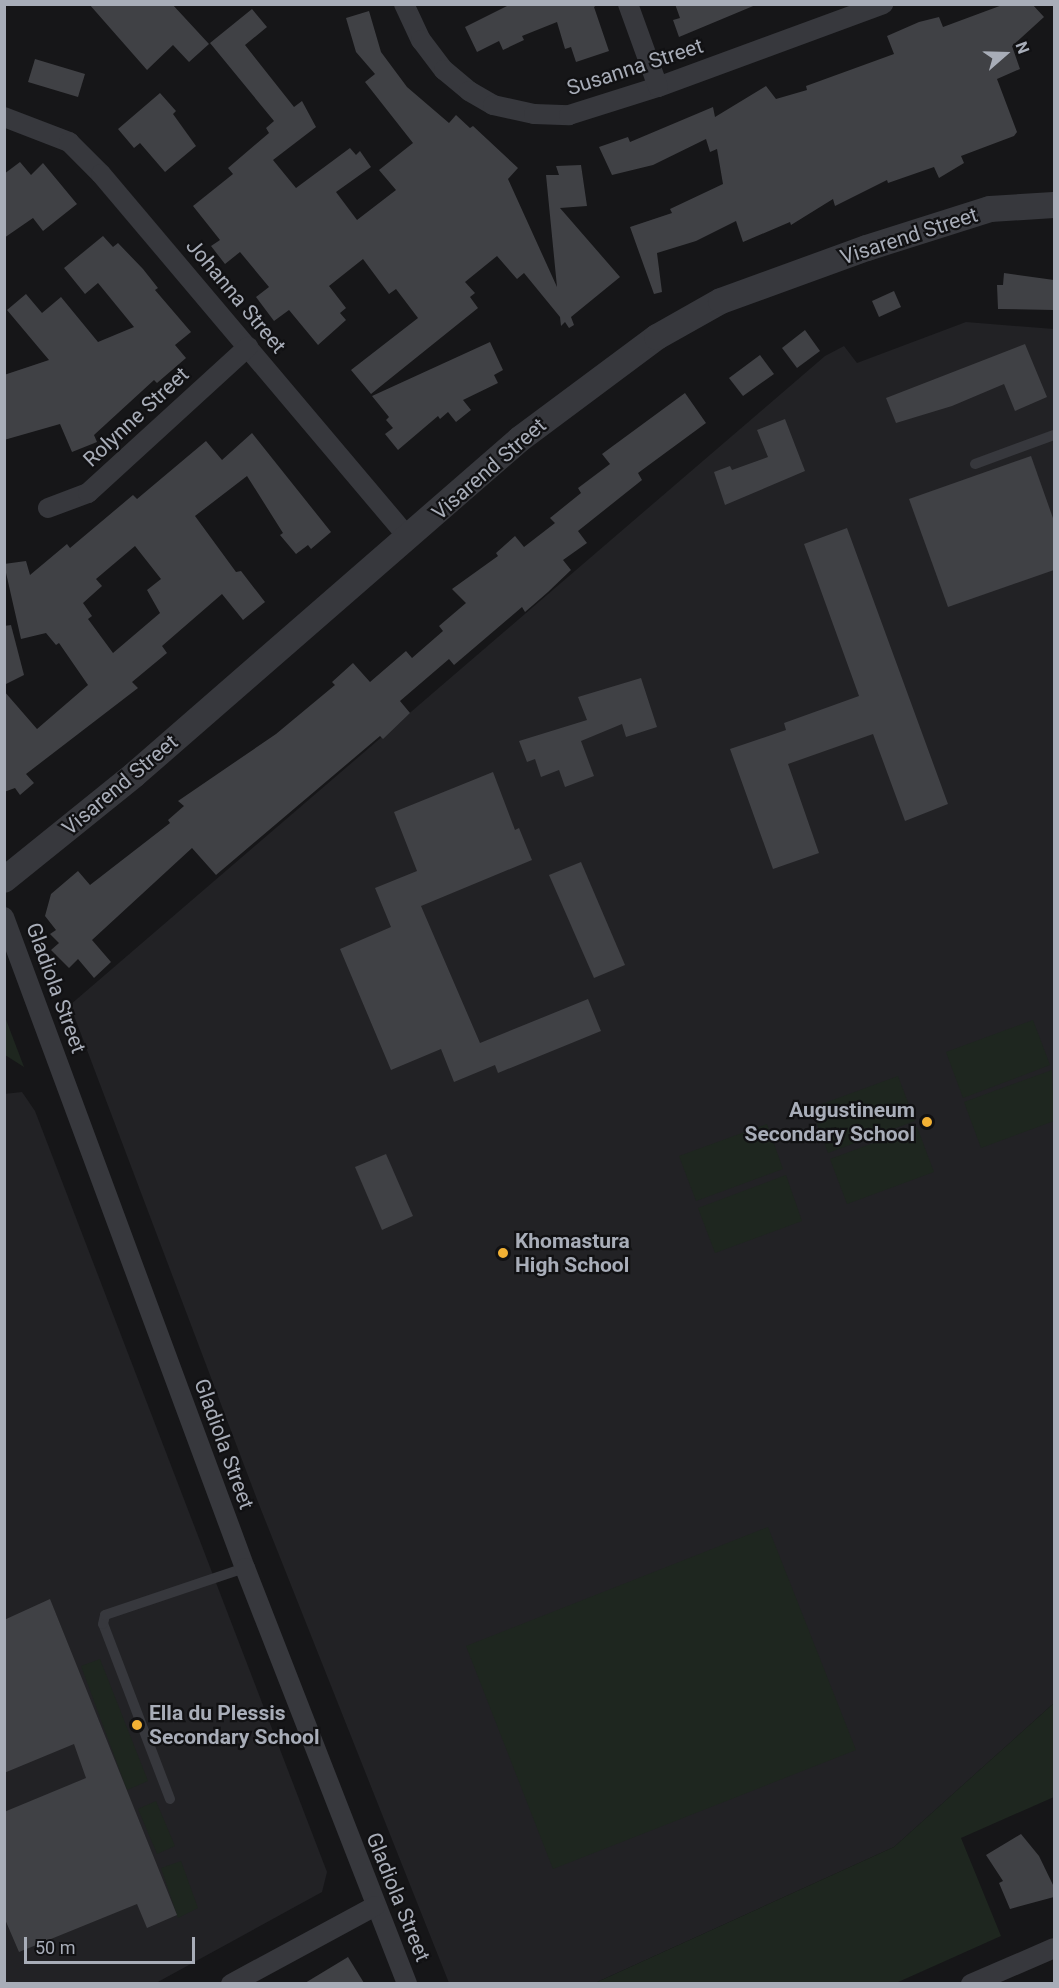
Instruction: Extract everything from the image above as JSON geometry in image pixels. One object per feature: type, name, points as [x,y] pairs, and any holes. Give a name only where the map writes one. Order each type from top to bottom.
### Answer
[{"type":"street","name":"Susanna Street","points":[[404,4],[421,40],[444,70],[494,105],[534,114],[569,115],[658,87],[849,10],[883,4]]},
{"type":"street","points":[[628,4],[658,87]]},
{"type":"street","name":"Johanna Street","points":[[4,117],[69,142],[101,174],[409,538]]},
{"type":"street","name":"Visarend Street","points":[[4,880],[134,775],[520,440],[657,337],[721,301],[990,209],[1054,204]]},
{"type":"street","name":"Rolynne Street","points":[[48,508],[88,493],[248,347]]},
{"type":"street","name":"Gladiola Street","points":[[4,917],[245,1568],[375,1906],[407,1983]]},
{"type":"street","points":[[231,1983],[375,1906]]},
{"type":"street","points":[[971,1983],[1054,1948]]},
{"type":"lane","points":[[975,464],[1054,435]]},
{"type":"lane","points":[[170,1799],[103,1624],[105,1615],[245,1568]]},
{"type":"shaded area","name":"Khomastura High School","points":[[966,322],[1054,329],[1054,1703],[894,1847],[595,1983],[449,1983],[258,1502],[70,1005],[825,356],[844,346],[857,363]]},
{"type":"shaded area","points":[[5,1017],[24,1067],[5,1055]]},
{"type":"shaded area","points":[[1033,1020],[1050,1065],[963,1098],[946,1052]]},
{"type":"shaded area","points":[[1052,1070],[1054,1121],[981,1148],[964,1102]]},
{"type":"shaded area","points":[[898,1076],[915,1121],[828,1153],[811,1108]]},
{"type":"shaded area","name":"Ella du Plessis Secondary School","points":[[22,1092],[35,1111],[327,1872],[322,1892],[156,1983],[5,1983],[4,1094]]},
{"type":"shaded area","points":[[767,1124],[783,1169],[696,1201],[679,1156]]},
{"type":"shaded area","points":[[917,1127],[934,1172],[847,1204],[830,1159]]},
{"type":"shaded area","points":[[786,1175],[802,1221],[715,1253],[698,1208]]},
{"type":"shaded area","points":[[768,1527],[856,1750],[553,1869],[466,1646]]},
{"type":"shaded area","points":[[100,1659],[148,1781],[127,1790],[81,1666]]},
{"type":"shaded area","points":[[1054,1703],[1054,1797],[961,1838],[1001,1936],[896,1983],[595,1983],[894,1847]]},
{"type":"shaded area","points":[[156,1801],[175,1846],[157,1854],[138,1809]]},
{"type":"shaded area","points":[[181,1861],[198,1908],[178,1918],[161,1868]]},
{"type":"building","points":[[89,4],[172,4],[209,44],[189,62],[173,45],[147,70]]},
{"type":"building","points":[[511,4],[598,4],[594,7],[609,51],[576,62],[571,47],[565,49],[557,22],[522,36],[524,40],[503,50],[499,41],[477,52],[465,27]]},
{"type":"building","points":[[675,4],[758,4],[679,37],[673,20],[680,18]]},
{"type":"building","points":[[1005,4],[1032,4],[1044,17],[1012,46],[1020,69],[997,79],[1017,132],[1014,136],[961,156],[964,163],[939,178],[934,167],[888,183],[887,180],[835,206],[833,199],[791,225],[790,222],[743,242],[736,221],[696,241],[657,253],[662,292],[654,294],[630,227],[672,213],[670,209],[723,184],[717,149],[710,152],[706,139],[653,165],[612,175],[599,147],[628,137],[630,142],[713,107],[715,117],[766,86],[776,99],[807,90],[806,86],[894,54],[887,36],[919,22],[939,17],[943,27]]},
{"type":"building","points":[[252,9],[267,27],[245,45],[294,107],[302,101],[316,127],[273,160],[296,188],[350,148],[356,155],[360,151],[371,167],[336,192],[357,220],[396,190],[379,170],[413,143],[365,82],[375,74],[356,52],[346,18],[369,11],[381,52],[407,87],[449,123],[456,115],[470,128],[473,126],[518,168],[508,179],[557,287],[546,175],[559,175],[556,166],[581,165],[587,206],[560,208],[620,277],[571,317],[574,325],[569,328],[565,322],[561,326],[560,317],[524,273],[517,279],[497,256],[465,282],[475,293],[470,297],[478,308],[371,394],[351,370],[418,318],[396,289],[389,294],[363,259],[329,286],[346,308],[340,313],[346,320],[318,345],[289,310],[274,321],[256,297],[269,287],[240,252],[225,264],[211,246],[220,240],[193,206],[233,174],[228,168],[269,133],[266,128],[274,121],[210,43]]},
{"type":"building","points":[[35,59],[85,74],[78,97],[28,82]]},
{"type":"building","points":[[160,93],[176,111],[173,114],[196,146],[165,172],[140,143],[134,148],[118,129]]},
{"type":"building","points":[[20,162],[31,175],[43,163],[77,204],[43,231],[33,218],[4,238],[4,174]]},
{"type":"building","points":[[103,236],[113,247],[118,243],[143,269],[158,288],[155,290],[191,332],[175,345],[186,358],[157,383],[154,380],[94,435],[97,442],[72,452],[60,424],[4,440],[4,375],[49,360],[7,310],[26,294],[42,313],[61,297],[98,342],[134,327],[98,283],[85,294],[64,268]]},
{"type":"building","points":[[1004,273],[1054,280],[1054,310],[998,309],[997,285],[1003,285]]},
{"type":"building","points":[[894,291],[901,307],[879,317],[872,301]]},
{"type":"building","points":[[805,330],[820,351],[797,368],[782,348]]},
{"type":"building","points":[[490,342],[503,370],[494,375],[498,383],[463,400],[471,410],[456,422],[448,412],[440,419],[438,416],[398,450],[385,434],[393,428],[386,420],[389,417],[372,396]]},
{"type":"building","points":[[1025,344],[1047,397],[1015,411],[1004,384],[952,406],[896,423],[886,398]]},
{"type":"building","points":[[760,355],[774,374],[743,396],[729,378]]},
{"type":"building","points":[[685,393],[706,423],[638,473],[642,480],[578,531],[587,543],[563,560],[571,570],[548,592],[525,612],[522,607],[454,665],[449,659],[400,701],[410,713],[383,739],[380,736],[216,875],[192,848],[92,940],[111,962],[94,978],[78,959],[69,968],[51,950],[59,943],[50,934],[56,930],[45,916],[51,894],[78,871],[90,885],[170,823],[168,820],[184,806],[178,801],[276,734],[335,685],[332,682],[353,663],[370,682],[406,651],[412,658],[443,631],[439,626],[466,603],[452,589],[498,556],[496,553],[515,536],[524,547],[555,523],[550,518],[581,493],[578,488],[610,464],[602,454]]},
{"type":"building","points":[[785,419],[805,471],[725,505],[714,472],[730,466],[732,470],[768,457],[757,430]]},
{"type":"building","points":[[252,433],[331,532],[311,549],[308,545],[296,554],[280,535],[283,533],[247,476],[195,516],[236,572],[241,571],[265,602],[243,620],[222,594],[162,646],[167,653],[132,682],[138,688],[26,774],[34,783],[20,795],[15,788],[4,792],[4,691],[37,729],[88,685],[59,643],[56,645],[46,633],[21,639],[4,564],[26,561],[30,575],[67,544],[70,548],[133,495],[137,499],[206,441],[222,460]],"holes":[[[135,546],[161,579],[147,590],[160,613],[113,653],[88,619],[92,616],[83,603],[102,586],[96,579]]]},
{"type":"building","points":[[1031,456],[1054,521],[1054,570],[948,607],[909,499]]},
{"type":"building","points":[[847,528],[948,804],[905,821],[873,734],[788,764],[819,853],[773,869],[730,749],[786,730],[784,723],[859,696],[804,544]]},
{"type":"building","points":[[11,625],[24,675],[4,685],[4,626]]},
{"type":"building","points":[[641,678],[657,727],[626,737],[622,724],[581,741],[594,776],[565,787],[559,770],[541,777],[535,759],[527,762],[519,741],[587,720],[578,697]]},
{"type":"building","points":[[493,772],[515,830],[519,828],[532,860],[421,906],[480,1043],[588,999],[601,1031],[498,1073],[495,1065],[454,1082],[441,1049],[391,1070],[340,949],[391,927],[375,888],[417,871],[394,812]]},
{"type":"building","points":[[581,862],[625,965],[594,978],[549,875]]},
{"type":"building","points":[[386,1154],[413,1216],[382,1230],[355,1167]]},
{"type":"building","points":[[50,1599],[177,1915],[147,1928],[137,1904],[19,1952],[4,1917],[4,1812],[86,1778],[74,1744],[4,1773],[4,1620]]},
{"type":"building","points":[[1021,1834],[1039,1856],[1054,1887],[1054,1897],[1010,1909],[999,1883],[1003,1881],[986,1855]]},
{"type":"building","points":[[348,1957],[364,1983],[305,1983]]},
{"type":"place","name":"Augustineum Secondary School","points":[[927,1122]]},
{"type":"place","name":"Khomastura High School","points":[[503,1253]]},
{"type":"place","name":"Ella du Plessis Secondary School","points":[[137,1725]]}]
